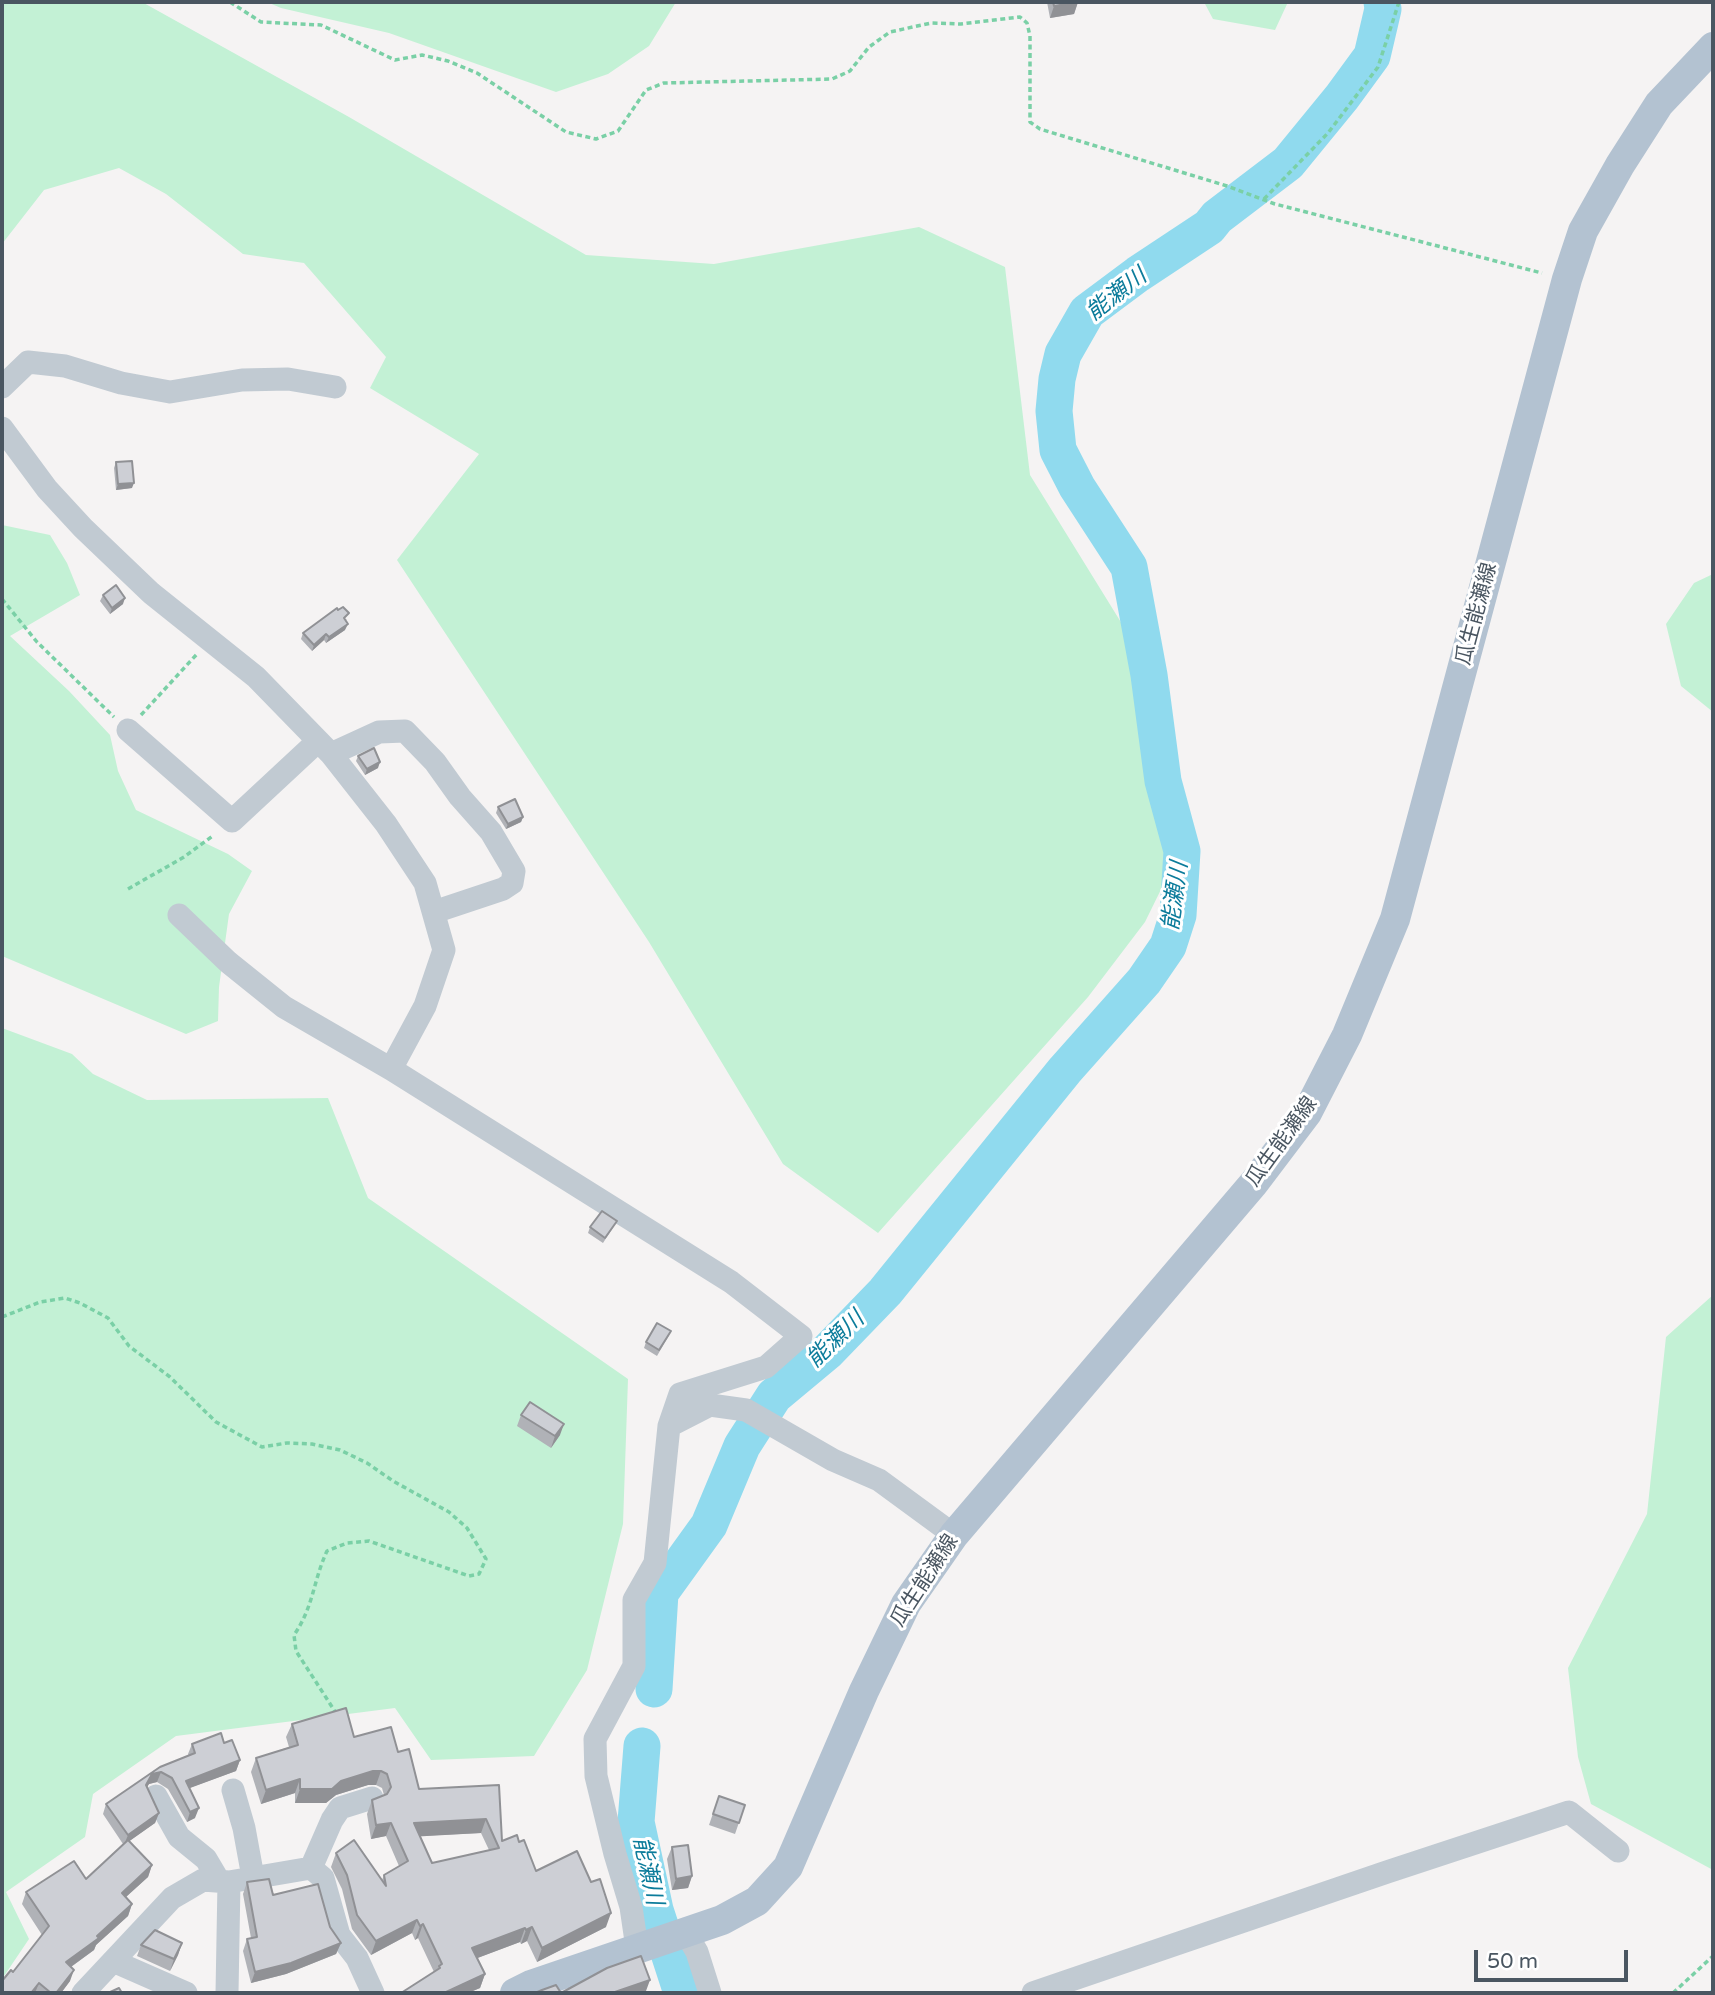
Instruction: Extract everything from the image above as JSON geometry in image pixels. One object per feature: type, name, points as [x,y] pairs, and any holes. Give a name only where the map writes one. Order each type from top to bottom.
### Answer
[{"type":"main road","name":"瓜生能瀬線","points":[[515,1993],[531,1985],[722,1920],[757,1901],[788,1867],[864,1690],[906,1604],[954,1535],[1254,1183],[1307,1113],[1348,1035],[1395,919],[1567,279],[1583,231],[1658,104],[1713,47]]},
{"type":"street","points":[[2,387],[28,362],[65,366],[121,383],[170,392],[242,380],[288,379],[335,387]]},
{"type":"street","points":[[2,428],[47,489],[83,528],[150,593],[256,677],[325,748],[386,824],[425,883],[444,950],[425,1006],[391,1069]]},
{"type":"street","points":[[128,730],[233,821],[325,748],[379,733],[405,731],[435,762],[460,797],[491,832],[514,871],[512,883],[503,889],[434,912]]},
{"type":"street","points":[[178,915],[228,962],[284,1007],[391,1069],[731,1282],[801,1336],[766,1367],[680,1394],[669,1426],[655,1563],[634,1600],[634,1666],[595,1739],[596,1776],[631,1907],[637,1948]]},
{"type":"street","points":[[669,1426],[710,1405],[746,1410],[833,1460],[879,1480],[954,1535]]},
{"type":"street","points":[[233,1790],[253,1877]]},
{"type":"street","points":[[156,1797],[179,1837],[206,1859],[224,1882],[227,1993]]},
{"type":"street","points":[[311,1868],[340,1808],[372,1798]]},
{"type":"street","points":[[1033,1993],[1569,1812],[1618,1851]]},
{"type":"street","points":[[83,1993],[172,1898],[203,1880],[224,1882],[311,1868],[323,1878],[339,1935],[357,1958],[373,1993]]},
{"type":"street","points":[[686,1933],[697,1952],[709,1993]]},
{"type":"street","points":[[113,1961],[186,1993]]},
{"type":"path","points":[[230,2],[261,22],[321,25],[395,60],[422,55],[448,61],[477,73],[566,132],[596,139],[618,131],[646,90],[664,83],[832,79],[850,71],[869,47],[890,32],[931,23],[961,24],[1020,17],[1027,23],[1030,36],[1030,122],[1040,129],[1227,186],[1275,204],[1567,279]]},
{"type":"path","points":[[1264,199],[1328,133],[1378,67],[1399,2]]},
{"type":"path","points":[[2,600],[37,642],[128,730],[209,640]]},
{"type":"path","points":[[128,889],[184,857],[233,821]]},
{"type":"path","points":[[2,1317],[40,1301],[65,1298],[80,1303],[108,1318],[129,1346],[170,1377],[216,1422],[242,1438],[262,1447],[287,1443],[312,1444],[340,1450],[449,1512],[467,1528],[485,1559],[479,1574],[469,1576],[369,1541],[347,1544],[327,1551],[319,1567],[313,1600],[294,1635],[296,1651],[337,1714]]},
{"type":"path","points":[[1673,1993],[1713,1956]]},
{"type":"green space","points":[[2,2],[142,2],[349,117],[586,255],[714,264],[919,227],[1005,267],[1030,475],[1148,666],[1174,863],[1145,922],[1088,997],[878,1233],[783,1164],[649,942],[397,560],[479,454],[370,388],[386,357],[304,263],[243,254],[166,194],[119,168],[44,190],[2,244]]},
{"type":"green space","points":[[267,2],[676,2],[649,46],[608,74],[556,92],[389,33],[281,8]]},
{"type":"green space","points":[[1204,2],[1288,2],[1275,30],[1213,19]]},
{"type":"green space","points":[[2,525],[50,535],[67,563],[80,595],[10,636],[69,691],[110,735],[118,771],[136,810],[228,854],[252,871],[229,914],[219,987],[218,1021],[186,1034],[2,956]]},
{"type":"green space","points":[[1713,574],[1713,712],[1681,686],[1666,624],[1694,583]]},
{"type":"green space","points":[[2,1028],[72,1054],[93,1074],[147,1100],[328,1098],[368,1198],[628,1379],[623,1524],[587,1670],[534,1756],[431,1760],[395,1708],[176,1736],[93,1794],[85,1837],[6,1892],[29,1939],[2,1979]]},
{"type":"green space","points":[[1713,1295],[1713,1870],[1591,1804],[1578,1757],[1568,1668],[1647,1514],[1666,1337]]},
{"type":"building","points":[[1053,2],[1078,2],[1054,6]]},
{"type":"building","points":[[132,461],[134,483],[118,484],[116,462]]},
{"type":"building","points":[[116,585],[125,598],[112,608],[103,595]]},
{"type":"building","points":[[343,607],[349,613],[344,618],[348,624],[329,637],[326,634],[314,645],[303,633],[337,608],[338,610]]},
{"type":"building","points":[[374,748],[380,762],[367,769],[358,756]]},
{"type":"building","points":[[515,799],[523,817],[508,824],[498,807]]},
{"type":"building","points":[[602,1211],[617,1221],[605,1238],[590,1227]]},
{"type":"building","points":[[657,1323],[671,1331],[659,1350],[646,1342]]},
{"type":"building","points":[[530,1402],[564,1424],[555,1436],[521,1415]]},
{"type":"building","points":[[346,1708],[354,1737],[391,1727],[398,1752],[409,1749],[419,1789],[499,1785],[502,1841],[517,1835],[519,1842],[524,1840],[536,1871],[577,1851],[591,1882],[600,1879],[611,1913],[542,1948],[532,1927],[472,1948],[485,1974],[444,1993],[401,1993],[440,1968],[442,1964],[423,1924],[420,1926],[417,1920],[376,1941],[357,1915],[347,1875],[336,1853],[354,1840],[386,1886],[384,1875],[408,1861],[391,1823],[376,1825],[372,1800],[387,1794],[391,1787],[387,1774],[373,1771],[341,1781],[332,1789],[300,1789],[300,1779],[266,1790],[256,1758],[298,1745],[292,1724]],"holes":[[[486,1819],[499,1848],[432,1863],[414,1823]]]},
{"type":"building","points":[[221,1733],[224,1743],[232,1740],[240,1760],[186,1781],[199,1808],[190,1812],[172,1778],[161,1772],[152,1774],[146,1785],[159,1813],[128,1835],[106,1804],[160,1767],[195,1753],[192,1744]]},
{"type":"building","points":[[719,1796],[745,1805],[739,1823],[713,1814]]},
{"type":"building","points":[[128,1840],[152,1865],[122,1893],[132,1904],[97,1936],[99,1938],[66,1962],[74,1970],[56,1993],[51,1993],[39,1983],[31,1993],[2,1993],[2,1981],[11,1970],[13,1972],[49,1926],[26,1892],[74,1861],[86,1879]]},
{"type":"building","points":[[688,1845],[692,1876],[676,1879],[672,1847]]},
{"type":"building","points":[[269,1879],[273,1895],[318,1884],[330,1927],[341,1943],[291,1963],[255,1972],[247,1939],[257,1937],[247,1882]]},
{"type":"building","points":[[155,1930],[182,1943],[174,1959],[141,1945]]},
{"type":"building","points":[[641,1956],[650,1980],[612,1993],[561,1993],[607,1968]]},
{"type":"building","points":[[556,1985],[561,1993],[535,1993],[542,1990]]},
{"type":"building","points":[[119,1988],[122,1993],[108,1993]]},
{"type":"waterway","name":"能瀬川","points":[[654,1689],[660,1593],[709,1525],[742,1446],[774,1396],[828,1351],[885,1292],[1065,1070],[1144,981],[1168,946],[1178,915],[1182,851],[1163,781],[1149,675],[1129,567],[1077,487],[1058,450],[1054,411],[1057,379],[1063,354],[1087,312],[1209,227],[1217,217],[1288,163],[1372,56],[1383,9],[1382,2]]},
{"type":"waterway","name":"能瀬川","points":[[642,1746],[636,1822],[655,1910],[682,1993]]}]
